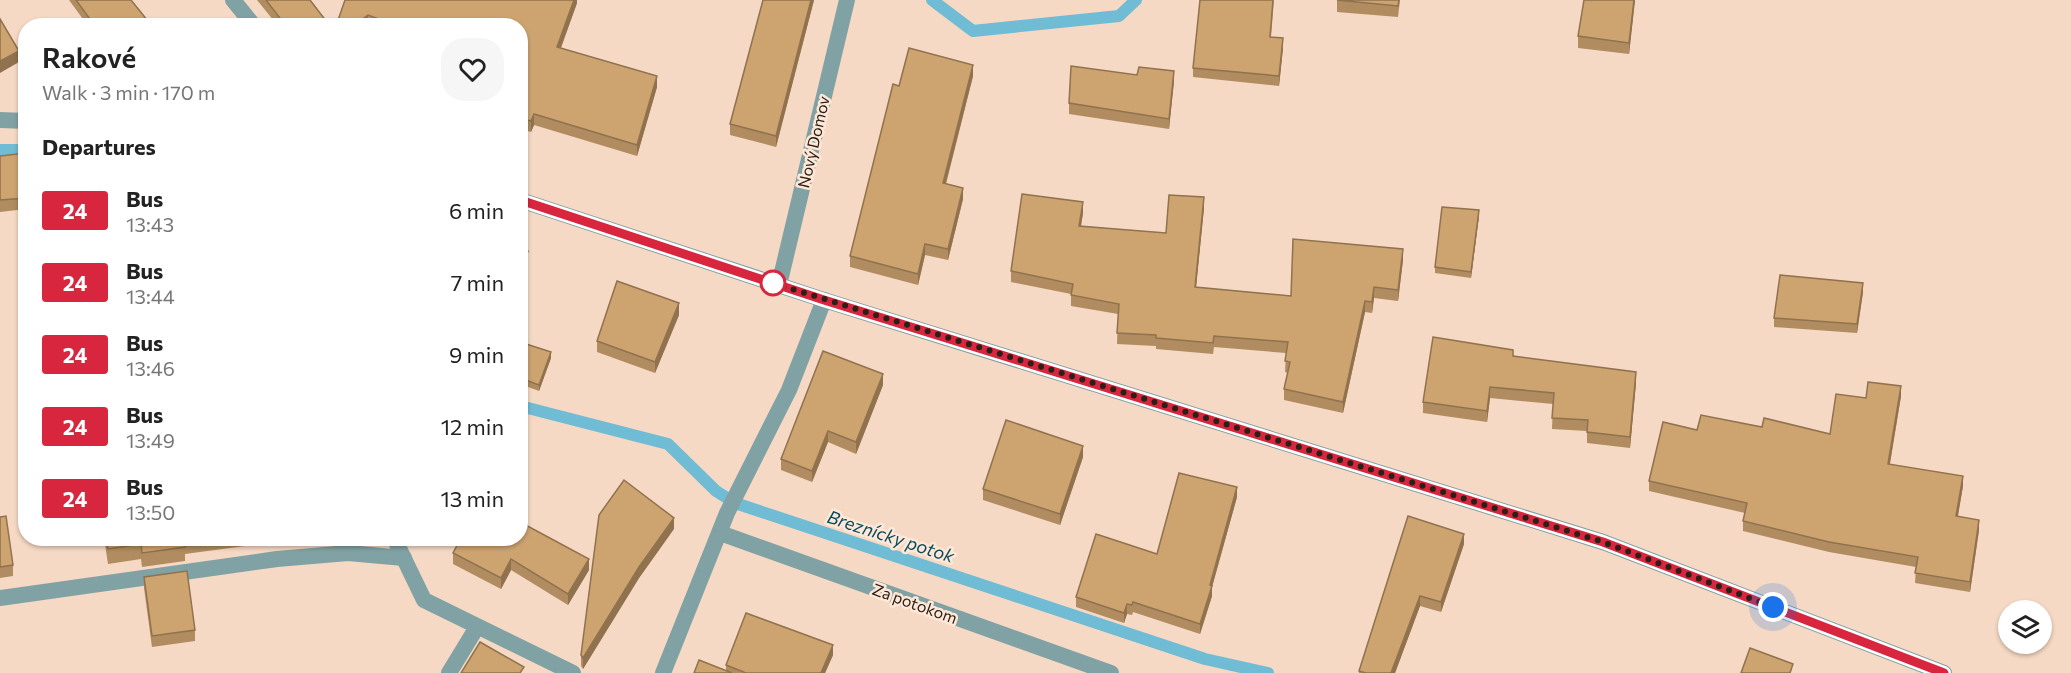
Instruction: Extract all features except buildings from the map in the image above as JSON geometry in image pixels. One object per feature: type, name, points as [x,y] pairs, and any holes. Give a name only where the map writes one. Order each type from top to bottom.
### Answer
[{"type":"street","points":[[233,0],[248,18]]},
{"type":"street","name":"Nový Domov","points":[[779,285],[847,0]]},
{"type":"street","points":[[0,120],[18,121]]},
{"type":"street","points":[[528,203],[824,300],[1603,542],[1944,673]]},
{"type":"street","points":[[663,673],[727,513],[789,390],[824,300]]},
{"type":"street","name":"Za potokom","points":[[720,533],[1111,673]]},
{"type":"street","points":[[398,546],[424,600],[573,673]]},
{"type":"street","points":[[0,598],[277,559],[348,553],[404,558]]},
{"type":"street","points":[[449,673],[477,627]]},
{"type":"waterway","points":[[932,0],[973,31],[1119,16],[1136,0]]},
{"type":"waterway","name":"Breznícky potok","points":[[0,150],[18,150]]},
{"type":"waterway","name":"Breznícky potok","points":[[528,408],[668,444],[716,491],[735,503],[1205,659],[1268,673]]},
{"type":"bus line","name":"24","points":[[528,203],[824,300],[1603,542],[1944,673]]},
{"type":"route","points":[[773,283],[1603,542],[1773,607]]}]
